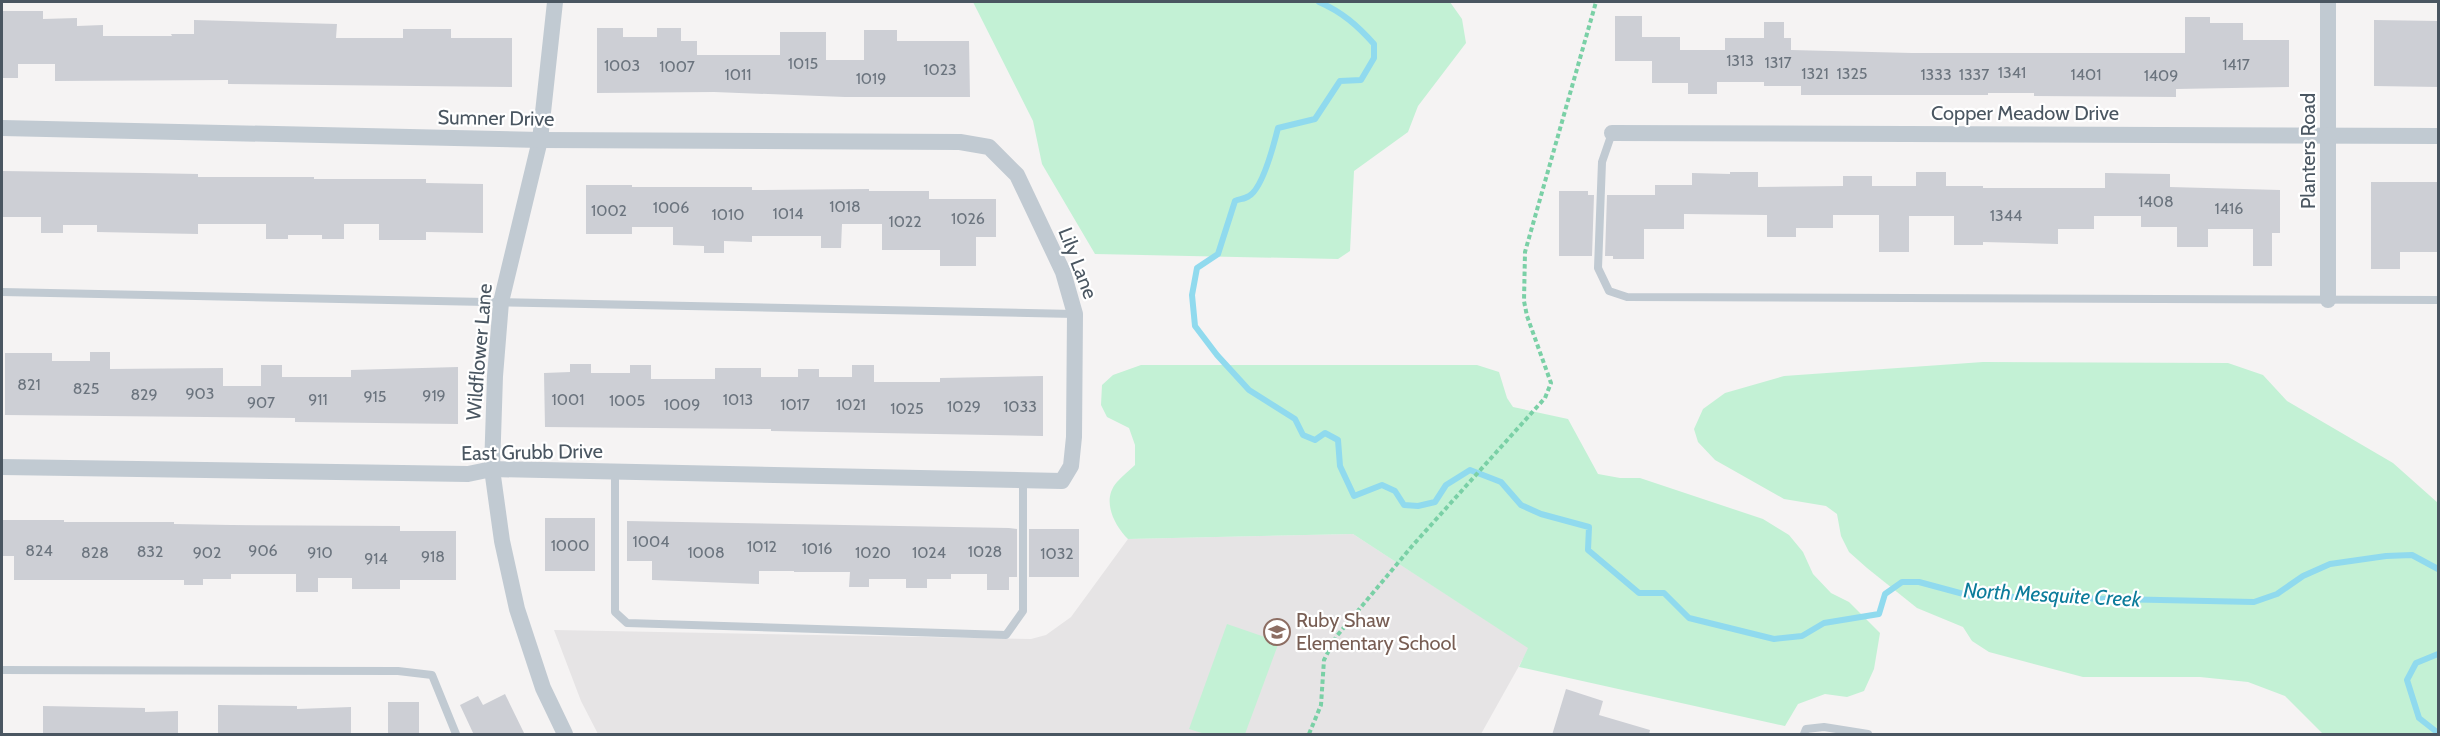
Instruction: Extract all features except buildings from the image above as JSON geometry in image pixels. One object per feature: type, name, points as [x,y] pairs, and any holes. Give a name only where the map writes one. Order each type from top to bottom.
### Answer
[{"type":"street","name":"Wildflower Lane","points":[[555,2],[554,28],[540,140],[501,302],[495,376],[492,469],[502,541],[517,609],[543,688],[566,735]]},
{"type":"street","name":"Planters Road","points":[[2328,2],[2328,300]]},
{"type":"street","name":"Sumner Drive","points":[[2,128],[540,140],[960,142],[989,147]]},
{"type":"street","name":"Copper Meadow Drive","points":[[1612,133],[2439,136]]},
{"type":"street","name":"Lily Lane","points":[[989,147],[1017,175],[1063,272],[1075,314],[1074,437],[1071,466],[1062,481]]},
{"type":"street","name":"East Grubb Drive","points":[[2,467],[468,474],[492,469],[1062,481]]},
{"type":"lane","points":[[1612,133],[1602,162],[1598,268],[1609,291],[1627,297],[2439,300]]},
{"type":"lane","points":[[2,292],[1075,314]]},
{"type":"lane","points":[[615,472],[615,612],[627,623],[1006,635],[1023,611],[1023,480]]},
{"type":"lane","points":[[2,670],[398,671],[432,675],[456,735]]},
{"type":"lane","points":[[1804,735],[1806,729],[1824,727],[1868,735]]},
{"type":"path","points":[[1309,735],[1321,705],[1324,660],[1328,648],[1413,545],[1545,398],[1551,383],[1527,316],[1523,288],[1525,252],[1596,2]]},
{"type":"shaded area","name":"Ruby Shaw Elementary School","points":[[1353,534],[1529,648],[1481,734],[598,734],[581,701],[554,630],[1031,639],[1046,635],[1071,617],[1128,539]]},
{"type":"green space","points":[[973,2],[1450,2],[1462,19],[1466,43],[1418,106],[1408,132],[1354,171],[1350,251],[1338,259],[1095,254],[1042,164],[1033,121]]},
{"type":"green space","points":[[1983,362],[2228,363],[2263,375],[2287,401],[2393,463],[2438,503],[2438,734],[2323,734],[2285,696],[2248,682],[2200,677],[2083,677],[1989,652],[1972,641],[1963,627],[1917,608],[1849,552],[1841,536],[1837,514],[1826,506],[1784,499],[1715,460],[1698,442],[1694,429],[1703,409],[1725,393],[1784,376]]},
{"type":"green space","points":[[1141,365],[1477,365],[1499,372],[1507,398],[1513,407],[1568,419],[1598,474],[1620,478],[1640,478],[1763,519],[1789,535],[1803,552],[1813,574],[1831,593],[1849,602],[1880,633],[1874,669],[1864,691],[1847,697],[1825,694],[1798,704],[1785,726],[1519,667],[1528,648],[1353,534],[1128,539],[1114,520],[1110,497],[1117,482],[1135,465],[1135,445],[1129,428],[1107,417],[1101,405],[1102,385],[1113,375]]},
{"type":"green space","points":[[1227,624],[1279,642],[1245,734],[1205,734],[1189,729]]},
{"type":"waterway","name":"North Mesquite Creek","points":[[1319,2],[1342,15],[1368,37],[1374,44],[1374,58],[1361,80],[1340,81],[1315,119],[1278,128],[1259,184],[1249,196],[1235,201],[1218,254],[1197,268],[1192,295],[1195,326],[1217,355],[1249,390],[1295,419],[1303,435],[1315,440],[1325,433],[1338,440],[1340,466],[1354,496],[1382,485],[1395,491],[1404,505],[1418,506],[1435,502],[1446,485],[1470,470],[1501,482],[1521,505],[1541,514],[1589,527],[1588,550],[1639,593],[1664,593],[1689,618],[1774,639],[1802,636],[1824,623],[1879,614],[1885,594],[1902,582],[1919,582],[1971,596],[2254,602],[2277,594],[2303,576],[2330,564],[2386,556],[2412,555],[2438,569]]},
{"type":"waterway","name":"North Mesquite Creek","points":[[2438,654],[2416,663],[2407,680],[2419,718],[2438,733]]},
{"type":"place","name":"Ruby Shaw Elementary School","points":[[1277,632]]}]
